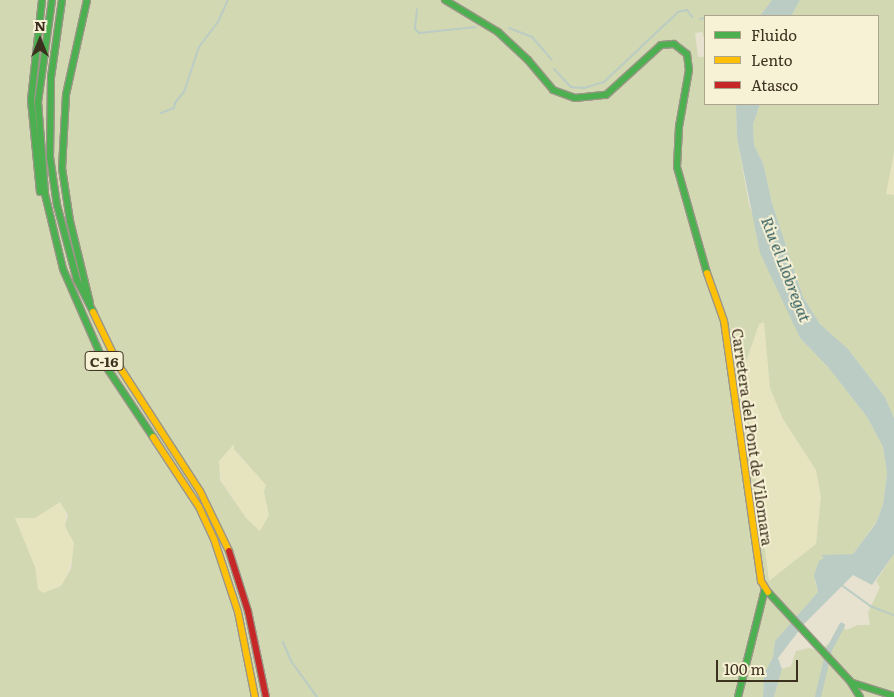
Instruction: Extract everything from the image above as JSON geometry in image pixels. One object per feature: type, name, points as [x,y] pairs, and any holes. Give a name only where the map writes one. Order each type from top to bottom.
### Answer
[{"type":"main road","points":[[42,0],[34,50],[31,100],[33,149],[45,224],[58,267],[67,282]]},
{"type":"main road","name":"C-16","points":[[52,0],[38,102],[41,156],[50,222],[67,282],[105,365],[199,507],[214,539],[238,612],[255,697]]},
{"type":"main road","name":"C-16","points":[[62,0],[50,77],[50,157],[57,205],[68,248],[93,317],[119,366],[200,491],[225,538],[248,611],[266,697]]},
{"type":"main road","points":[[87,0],[66,95],[62,168],[70,220],[93,317]]},
{"type":"main road","name":"Carretera del Pont de Vilomara","points":[[445,0],[498,32],[528,60],[542,80],[553,90],[574,98],[597,98],[611,92],[661,45],[674,44],[687,54],[689,70],[679,127],[677,167],[701,255],[724,321],[760,572],[767,591]]},
{"type":"main road","points":[[767,591],[832,659],[860,697]]},
{"type":"main road","points":[[738,697],[767,591]]},
{"type":"main road","points":[[850,681],[870,692],[894,696]]},
{"type":"main road","points":[[864,697],[870,692]]},
{"type":"shaded area","points":[[894,152],[894,195],[886,194]]},
{"type":"shaded area","points":[[764,321],[770,388],[783,419],[816,470],[821,497],[816,544],[769,581],[742,374],[759,324]]},
{"type":"shaded area","points":[[234,444],[234,450],[266,485],[264,492],[269,515],[260,532],[246,518],[221,480],[219,461]]},
{"type":"shaded area","points":[[58,502],[66,510],[65,526],[73,538],[74,553],[65,581],[53,592],[43,593],[38,589],[35,567],[15,518],[35,518]]},
{"type":"green space","points":[[0,0],[772,0],[761,15],[704,15],[704,37],[702,32],[695,33],[698,57],[704,57],[704,105],[736,105],[737,138],[749,205],[800,338],[828,367],[867,417],[883,447],[887,474],[883,504],[876,522],[853,554],[822,556],[825,558],[815,582],[818,592],[775,641],[773,657],[764,674],[763,697],[0,697]],"holes":[[[764,322],[770,388],[783,419],[816,470],[821,497],[816,544],[769,581],[742,374],[759,324]],[[234,444],[234,449],[266,485],[264,492],[269,515],[260,531],[246,518],[220,480],[219,461]],[[60,502],[68,515],[65,526],[74,543],[71,569],[61,586],[43,593],[38,589],[35,567],[15,518],[35,518]]]},
{"type":"green space","points":[[800,0],[894,0],[894,152],[886,194],[894,195],[894,418],[885,397],[848,349],[820,324],[803,297],[772,203],[763,163],[754,145],[753,124],[760,105],[879,105],[879,15],[792,15]]},
{"type":"green space","points":[[894,554],[894,697],[774,697],[782,669],[791,666],[796,651],[809,648],[819,651],[832,641],[841,625],[846,630],[858,625],[870,625],[868,613],[880,587],[876,581]]},
{"type":"water","points":[[772,0],[800,0],[792,15],[761,15]]},
{"type":"water","name":"Riu el Llobregat","points":[[736,105],[760,105],[753,124],[754,145],[763,163],[772,203],[803,297],[820,324],[848,349],[885,397],[894,418],[894,554],[872,585],[853,575],[804,624],[778,658],[782,669],[774,697],[763,697],[764,674],[773,657],[775,641],[818,592],[814,575],[819,561],[824,558],[821,555],[853,554],[876,523],[883,504],[887,474],[883,447],[867,417],[828,367],[800,338],[760,253],[737,138]]},
{"type":"waterway","points":[[161,113],[174,108],[175,103],[184,92],[199,47],[218,22],[228,0]]},
{"type":"waterway","points":[[417,9],[415,29],[419,33],[476,27]]},
{"type":"waterway","points":[[554,69],[571,87],[584,88],[604,82],[678,12],[687,10],[692,17]]},
{"type":"waterway","points":[[700,19],[704,18]]},
{"type":"waterway","points":[[509,28],[532,37],[552,60]]},
{"type":"waterway","points":[[840,584],[870,606],[894,615]]},
{"type":"waterway","points":[[818,697],[829,650],[842,626]]},
{"type":"waterway","points":[[283,642],[291,661],[317,697]]},
{"type":"traffic: fast","points":[[40,192],[31,100],[42,0]]},
{"type":"traffic: fast","points":[[52,0],[38,102],[45,194],[63,269],[105,365],[153,437]]},
{"type":"traffic: fast","points":[[62,0],[51,77],[50,157],[57,205],[77,280],[93,312]]},
{"type":"traffic: fast","points":[[87,0],[66,95],[62,168],[70,221],[90,303]]},
{"type":"traffic: fast","points":[[445,0],[498,32],[528,60],[553,90],[575,98],[606,95],[661,45],[674,44],[687,54],[689,70],[679,127],[677,167],[707,273]]},
{"type":"traffic: fast","points":[[738,697],[765,589]]},
{"type":"traffic: fast","points":[[768,592],[850,681],[860,697]]},
{"type":"traffic: fast","points":[[853,683],[894,696]]},
{"type":"traffic: slow","points":[[707,273],[724,321],[761,581],[768,592]]},
{"type":"traffic: slow","points":[[93,312],[119,366],[200,491],[229,551]]},
{"type":"traffic: slow","points":[[153,437],[199,507],[214,539],[238,612],[255,697]]},
{"type":"traffic: jam","points":[[229,551],[248,611],[266,697]]}]
